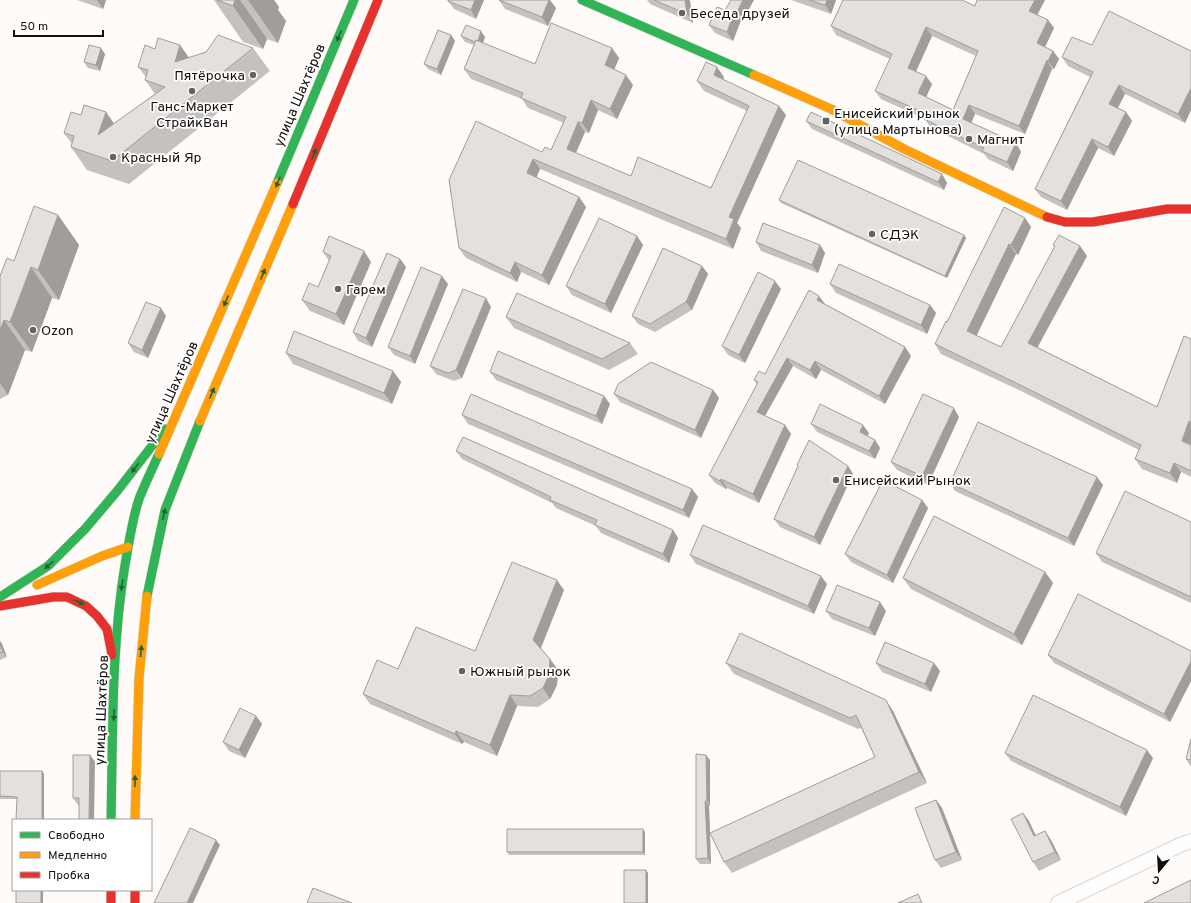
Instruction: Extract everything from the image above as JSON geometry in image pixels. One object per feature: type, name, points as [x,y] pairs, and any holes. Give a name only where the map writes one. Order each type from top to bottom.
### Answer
[{"type":"main road","name":"улица Шахтёров","points":[[112,819],[115,670],[121,592],[139,500],[300,131],[354,0]]},
{"type":"main road","points":[[135,819],[139,678],[146,595],[152,552],[165,510],[196,431],[378,0]]},
{"type":"main road","points":[[582,0],[831,109],[904,149],[1046,217],[1065,222],[1093,222],[1167,209],[1191,209]]},
{"type":"main road","points":[[0,597],[48,566],[85,529],[118,490],[176,414]]},
{"type":"main road","points":[[0,601],[102,556],[131,547]]},
{"type":"main road","points":[[0,606],[53,597],[67,597],[86,606],[106,629],[115,670]]},
{"type":"main road","points":[[111,891],[111,903]]},
{"type":"main road","points":[[135,891],[135,903]]},
{"type":"street","points":[[1058,903],[1191,841]]},
{"type":"building","points":[[217,0],[235,0],[233,6]]},
{"type":"building","points":[[448,0],[475,0],[471,10]]},
{"type":"building","points":[[499,0],[549,0],[542,17]]},
{"type":"building","points":[[654,0],[685,0],[687,14]]},
{"type":"building","points":[[731,0],[743,0],[737,12],[735,11],[727,32],[709,25],[717,7],[725,10]]},
{"type":"building","points":[[809,0],[827,0],[825,5]]},
{"type":"building","points":[[843,0],[962,0],[975,6],[977,0],[1035,0],[1029,11],[1048,20],[1037,43],[1053,51],[1048,61],[1047,60],[1019,126],[969,105],[963,119],[1016,143],[1007,162],[982,151],[984,148],[924,119],[927,114],[875,91],[892,54],[831,26]],"holes":[[[926,27],[978,51],[953,110],[918,93],[926,76],[908,68]]]},
{"type":"building","points":[[1109,11],[1191,51],[1191,88],[1178,114],[1119,85],[1109,104],[1126,112],[1108,147],[1092,139],[1061,201],[1035,189],[1093,72],[1062,57],[1072,37],[1092,45]]},
{"type":"building","points":[[551,23],[612,48],[605,65],[626,75],[610,109],[591,100],[582,123],[578,122],[567,149],[631,176],[638,157],[711,188],[749,106],[697,81],[706,62],[717,67],[714,75],[779,106],[729,217],[734,219],[726,239],[533,159],[527,173],[579,197],[542,275],[515,262],[510,273],[459,248],[449,180],[476,121],[542,152],[545,147],[551,150],[566,117],[521,98],[523,93],[464,69],[476,40],[535,64]]},
{"type":"building","points":[[466,25],[481,31],[478,41],[476,40],[475,42],[461,36]]},
{"type":"building","points":[[438,30],[451,35],[437,69],[424,64]]},
{"type":"building","points":[[218,35],[253,48],[112,161],[71,147],[74,136],[64,133],[71,112],[81,115],[84,105],[106,112],[98,135],[165,87],[145,80],[148,70],[138,67],[145,45],[155,49],[158,38],[180,45],[175,62],[206,52]]},
{"type":"building","points":[[89,45],[101,48],[96,65],[84,62]]},
{"type":"building","points":[[811,112],[942,174],[938,182],[806,121]]},
{"type":"building","points":[[798,160],[964,235],[945,276],[779,200]]},
{"type":"building","points":[[34,206],[58,215],[38,270],[31,267],[10,322],[4,320],[0,330],[0,276],[7,258],[14,261]]},
{"type":"building","points":[[1004,207],[1025,218],[1011,245],[1009,244],[967,331],[1001,347],[1055,246],[1053,245],[1059,235],[1080,246],[1028,343],[1157,407],[1184,336],[1191,339],[1191,422],[1189,421],[1182,441],[1191,445],[1191,471],[1174,463],[1170,473],[1135,459],[1141,445],[935,344]]},
{"type":"building","points":[[599,218],[637,236],[605,304],[566,286]]},
{"type":"building","points":[[763,223],[820,245],[812,265],[756,242]]},
{"type":"building","points":[[329,236],[364,251],[336,314],[302,300],[309,283],[318,287],[331,256],[323,252]]},
{"type":"building","points":[[663,248],[702,266],[686,302],[650,324],[632,316]]},
{"type":"building","points":[[387,253],[400,259],[366,338],[353,332]]},
{"type":"building","points":[[839,264],[930,305],[921,325],[830,284]]},
{"type":"building","points":[[421,267],[442,276],[410,356],[388,347]]},
{"type":"building","points":[[758,272],[775,281],[739,355],[722,346]]},
{"type":"building","points":[[463,289],[486,298],[456,370],[448,373],[430,366]]},
{"type":"building","points":[[809,290],[819,296],[817,300],[905,347],[879,396],[815,361],[810,370],[787,358],[757,412],[785,425],[753,494],[709,475],[758,382],[754,380],[759,371],[765,374]]},
{"type":"building","points":[[517,293],[630,343],[602,359],[506,317]]},
{"type":"building","points":[[146,302],[161,308],[142,350],[128,343]]},
{"type":"building","points":[[294,331],[393,371],[384,393],[286,353]]},
{"type":"building","points":[[498,351],[604,396],[596,416],[490,372]]},
{"type":"building","points":[[651,362],[713,390],[695,430],[614,394],[618,384]]},
{"type":"building","points":[[471,394],[692,489],[683,510],[462,415]]},
{"type":"building","points":[[923,394],[954,408],[922,476],[891,462]]},
{"type":"building","points":[[820,404],[863,425],[860,432],[875,440],[869,451],[811,424]]},
{"type":"building","points":[[978,422],[1097,477],[1068,538],[950,483]]},
{"type":"building","points":[[463,437],[673,530],[663,554],[595,525],[597,520],[550,500],[551,497],[456,451]]},
{"type":"building","points":[[809,440],[848,466],[814,537],[774,519]]},
{"type":"building","points":[[883,480],[922,500],[887,575],[845,554]]},
{"type":"building","points":[[1125,491],[1191,522],[1191,597],[1096,553]]},
{"type":"building","points":[[934,516],[1045,572],[1014,634],[903,578]]},
{"type":"building","points":[[703,525],[821,576],[808,606],[690,555]]},
{"type":"building","points":[[512,562],[557,580],[533,640],[550,659],[549,675],[543,688],[530,696],[510,695],[490,745],[456,731],[455,734],[363,694],[377,660],[398,669],[416,627],[475,651]]},
{"type":"building","points":[[837,585],[880,602],[869,628],[826,611]]},
{"type":"building","points":[[1078,594],[1191,651],[1191,661],[1164,714],[1048,655]]},
{"type":"building","points":[[740,633],[886,700],[919,772],[724,862],[710,833],[875,757],[856,715],[850,718],[726,663]]},
{"type":"building","points":[[885,642],[934,663],[925,684],[876,663]]},
{"type":"building","points":[[0,644],[3,652],[0,653]]},
{"type":"building","points":[[1033,695],[1147,750],[1120,807],[1005,753]]},
{"type":"building","points":[[240,708],[256,716],[239,750],[223,742]]},
{"type":"building","points":[[1191,739],[1191,760],[1186,759]]},
{"type":"building","points":[[696,754],[706,755],[707,801],[705,801],[708,858],[696,859]]},
{"type":"building","points":[[73,755],[90,755],[89,819],[79,819],[79,798],[73,798]]},
{"type":"building","points":[[0,771],[42,771],[42,819],[16,819],[17,797],[0,796]]},
{"type":"building","points":[[936,800],[956,852],[935,860],[915,808]]},
{"type":"building","points":[[1023,813],[1034,836],[1045,831],[1055,852],[1033,862],[1011,819]]},
{"type":"building","points":[[190,828],[216,840],[187,903],[154,903]]},
{"type":"building","points":[[507,829],[643,829],[643,852],[507,852]]},
{"type":"building","points":[[624,870],[646,870],[646,903],[624,903]]},
{"type":"building","points":[[1191,880],[1191,903],[1144,903]]},
{"type":"building","points":[[313,888],[352,903],[307,903]]},
{"type":"building","points":[[16,891],[41,891],[41,903],[16,903]]},
{"type":"building","points":[[918,894],[922,903],[898,903]]},
{"type":"traffic: fast","points":[[277,183],[354,0]]},
{"type":"traffic: fast","points":[[582,0],[754,75]]},
{"type":"traffic: fast","points":[[147,596],[165,510],[200,421]]},
{"type":"traffic: fast","points":[[0,597],[48,566],[85,529],[118,490],[165,429]]},
{"type":"traffic: fast","points":[[111,819],[115,660],[120,597],[129,540],[139,499],[159,454]]},
{"type":"traffic: slow","points":[[754,75],[831,109],[904,149],[1047,217]]},
{"type":"traffic: slow","points":[[159,454],[277,183]]},
{"type":"traffic: slow","points":[[200,421],[293,204]]},
{"type":"traffic: slow","points":[[37,585],[102,556],[128,547]]},
{"type":"traffic: slow","points":[[135,819],[139,678],[147,596]]},
{"type":"traffic: jam","points":[[293,204],[378,0]]},
{"type":"traffic: jam","points":[[1047,217],[1065,222],[1093,222],[1167,209],[1191,209]]},
{"type":"traffic: jam","points":[[0,606],[53,597],[67,597],[86,606],[97,616],[107,629],[112,655]]},
{"type":"traffic: jam","points":[[111,891],[111,903]]},
{"type":"traffic: jam","points":[[135,891],[135,903]]},
{"type":"place","name":"Беседа друзей","points":[[682,13]]},
{"type":"place","name":"Пятёрочка","points":[[253,75]]},
{"type":"place","name":"Ганс-Маркет СтрайкВан","points":[[192,91]]},
{"type":"place","name":"Енисейский рынок (улица Мартынова)","points":[[826,121]]},
{"type":"place","name":"Магнит","points":[[969,139]]},
{"type":"place","name":"Красный Яр","points":[[113,157]]},
{"type":"place","name":"СДЭК","points":[[872,234]]},
{"type":"place","name":"Гарем","points":[[338,289]]},
{"type":"place","name":"Ozon","points":[[33,330]]},
{"type":"place","name":"Енисейский Рынок","points":[[836,480]]},
{"type":"place","name":"Южный рынок","points":[[462,671]]}]
